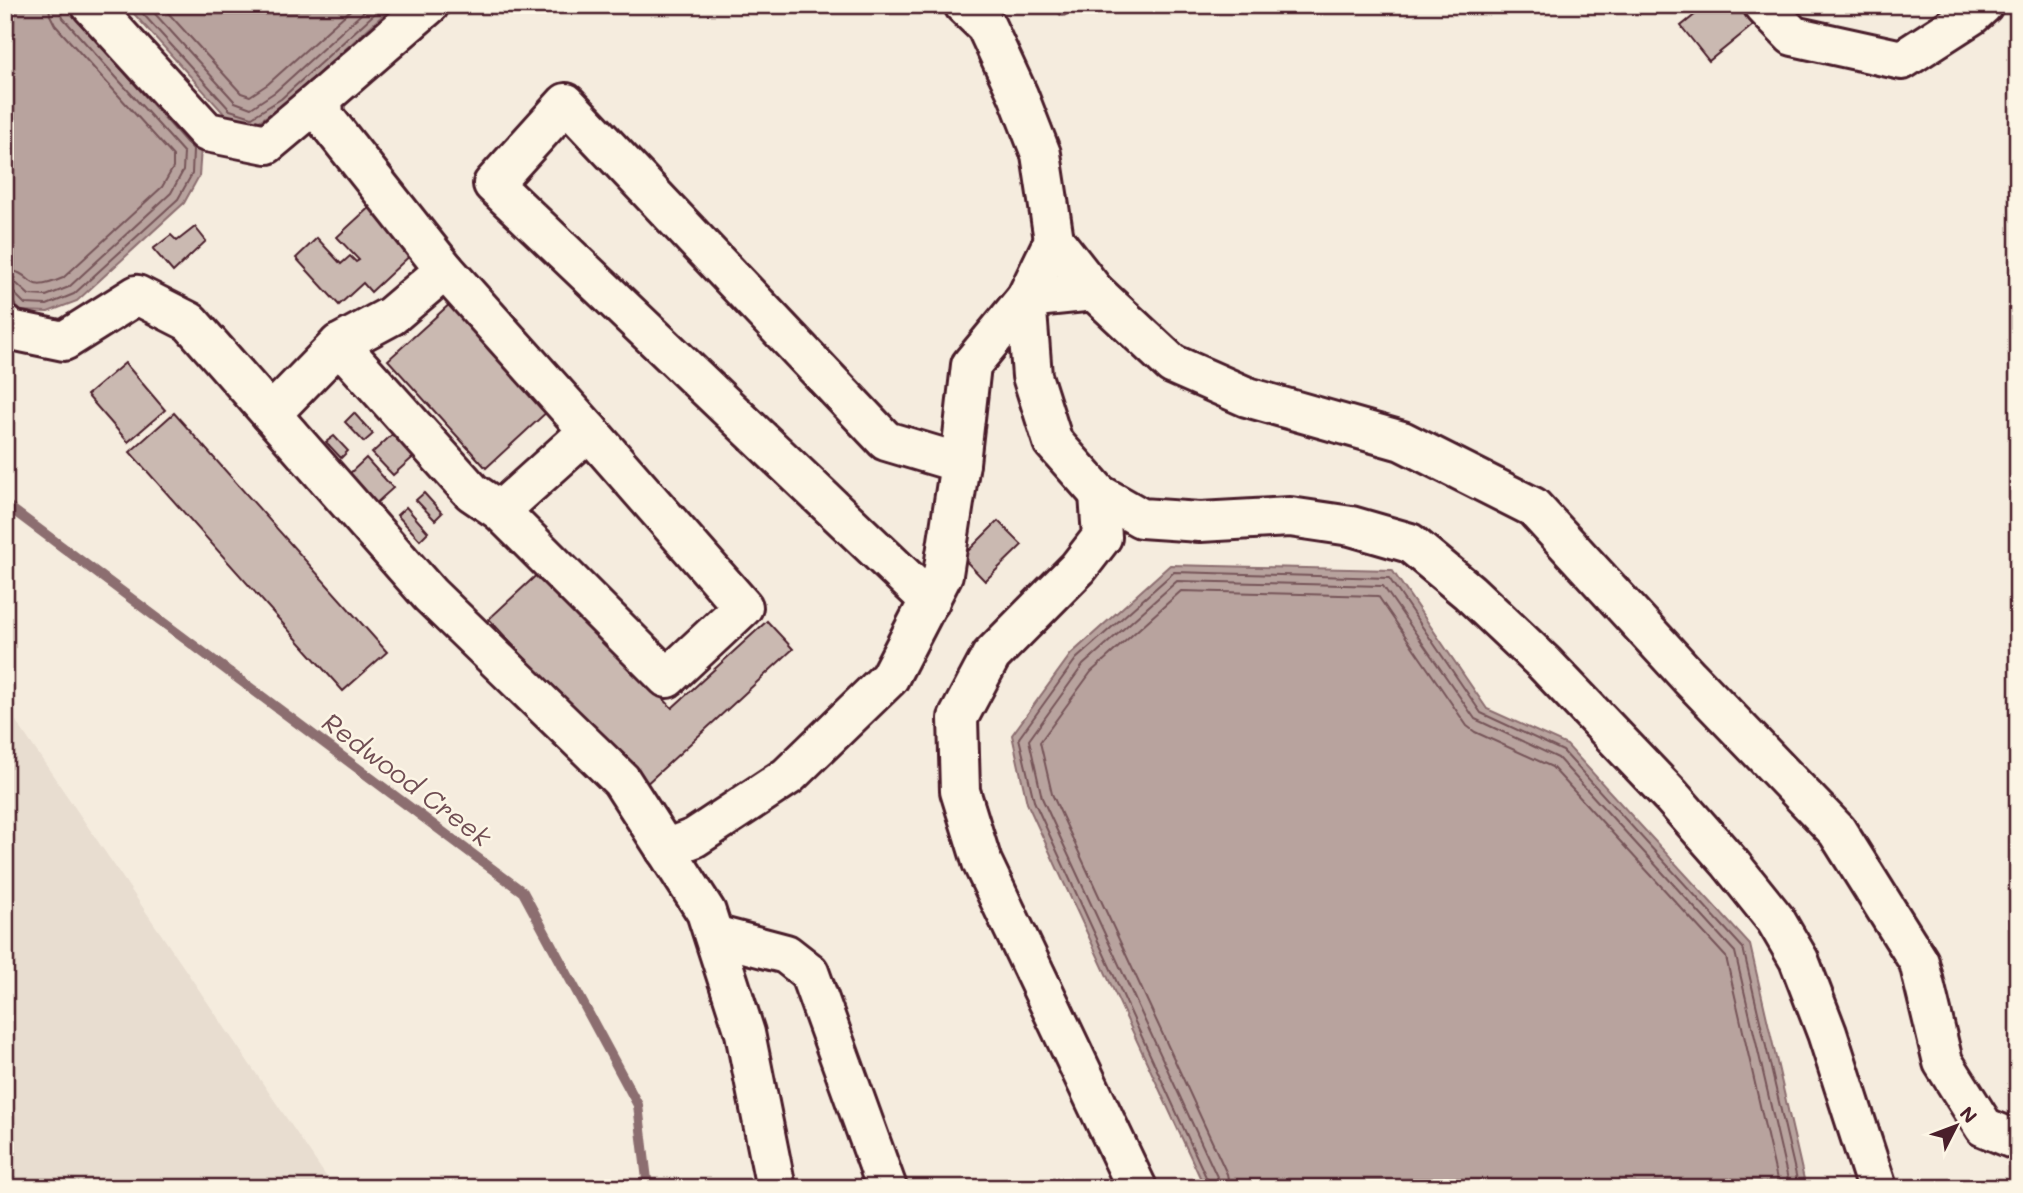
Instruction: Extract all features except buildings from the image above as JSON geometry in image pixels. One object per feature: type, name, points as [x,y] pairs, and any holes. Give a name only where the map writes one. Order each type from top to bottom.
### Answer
[{"type":"street","points":[[91,5],[207,132],[267,144],[429,5]]},
{"type":"street","points":[[964,5],[986,26],[1018,95],[1041,154],[1054,240],[1094,291],[1172,364],[1247,397],[1402,441],[1533,507],[1689,677],[1837,831],[1919,962],[1943,1062],[1984,1127],[2018,1141]]},
{"type":"street","points":[[1763,5],[1793,36],[1902,60],[1983,5]]},
{"type":"street","points":[[323,97],[324,117],[445,270],[743,607],[667,678],[500,511],[471,492],[339,344]]},
{"type":"street","points":[[930,601],[494,184],[566,103],[886,441],[960,463]]},
{"type":"street","points":[[666,849],[694,838],[788,776],[889,678],[943,574],[960,463],[971,365],[1026,298],[1054,240]]},
{"type":"street","points":[[271,414],[339,344],[391,316],[445,270]]},
{"type":"street","points":[[1026,298],[1094,291]]},
{"type":"street","points":[[5,325],[11,330],[64,341],[137,295],[190,322],[430,595],[621,780],[706,912],[745,1033],[776,1188]]},
{"type":"street","points":[[1026,298],[1032,376],[1053,442],[1099,494],[1141,518],[1200,522],[1290,517],[1351,526],[1410,543],[1469,592],[1544,663],[1671,796],[1775,919],[1799,960],[1827,1032],[1877,1188]]},
{"type":"street","points":[[500,511],[589,431]]},
{"type":"street","points":[[1099,494],[1102,537]]},
{"type":"street","points":[[1137,1188],[982,862],[960,791],[958,718],[991,656],[1078,568],[1102,537],[1141,518]]},
{"type":"street","points":[[714,935],[786,954],[809,972],[887,1188]]},
{"type":"shaded area","points":[[5,705],[334,1188],[5,1188]]},
{"type":"water","points":[[5,5],[73,5],[201,148],[199,176],[184,203],[77,301],[48,312],[21,311],[5,294]]},
{"type":"water","points":[[126,5],[394,5],[285,104],[253,125],[227,117]]},
{"type":"water","points":[[1170,565],[1392,570],[1487,709],[1567,745],[1750,945],[1806,1188],[1205,1188],[1027,803],[1012,735],[1071,654]]},
{"type":"waterway","points":[[1057,5],[1063,12]]},
{"type":"waterway","name":"Redwood Creek","points":[[5,504],[523,892],[638,1105],[648,1188]]}]
